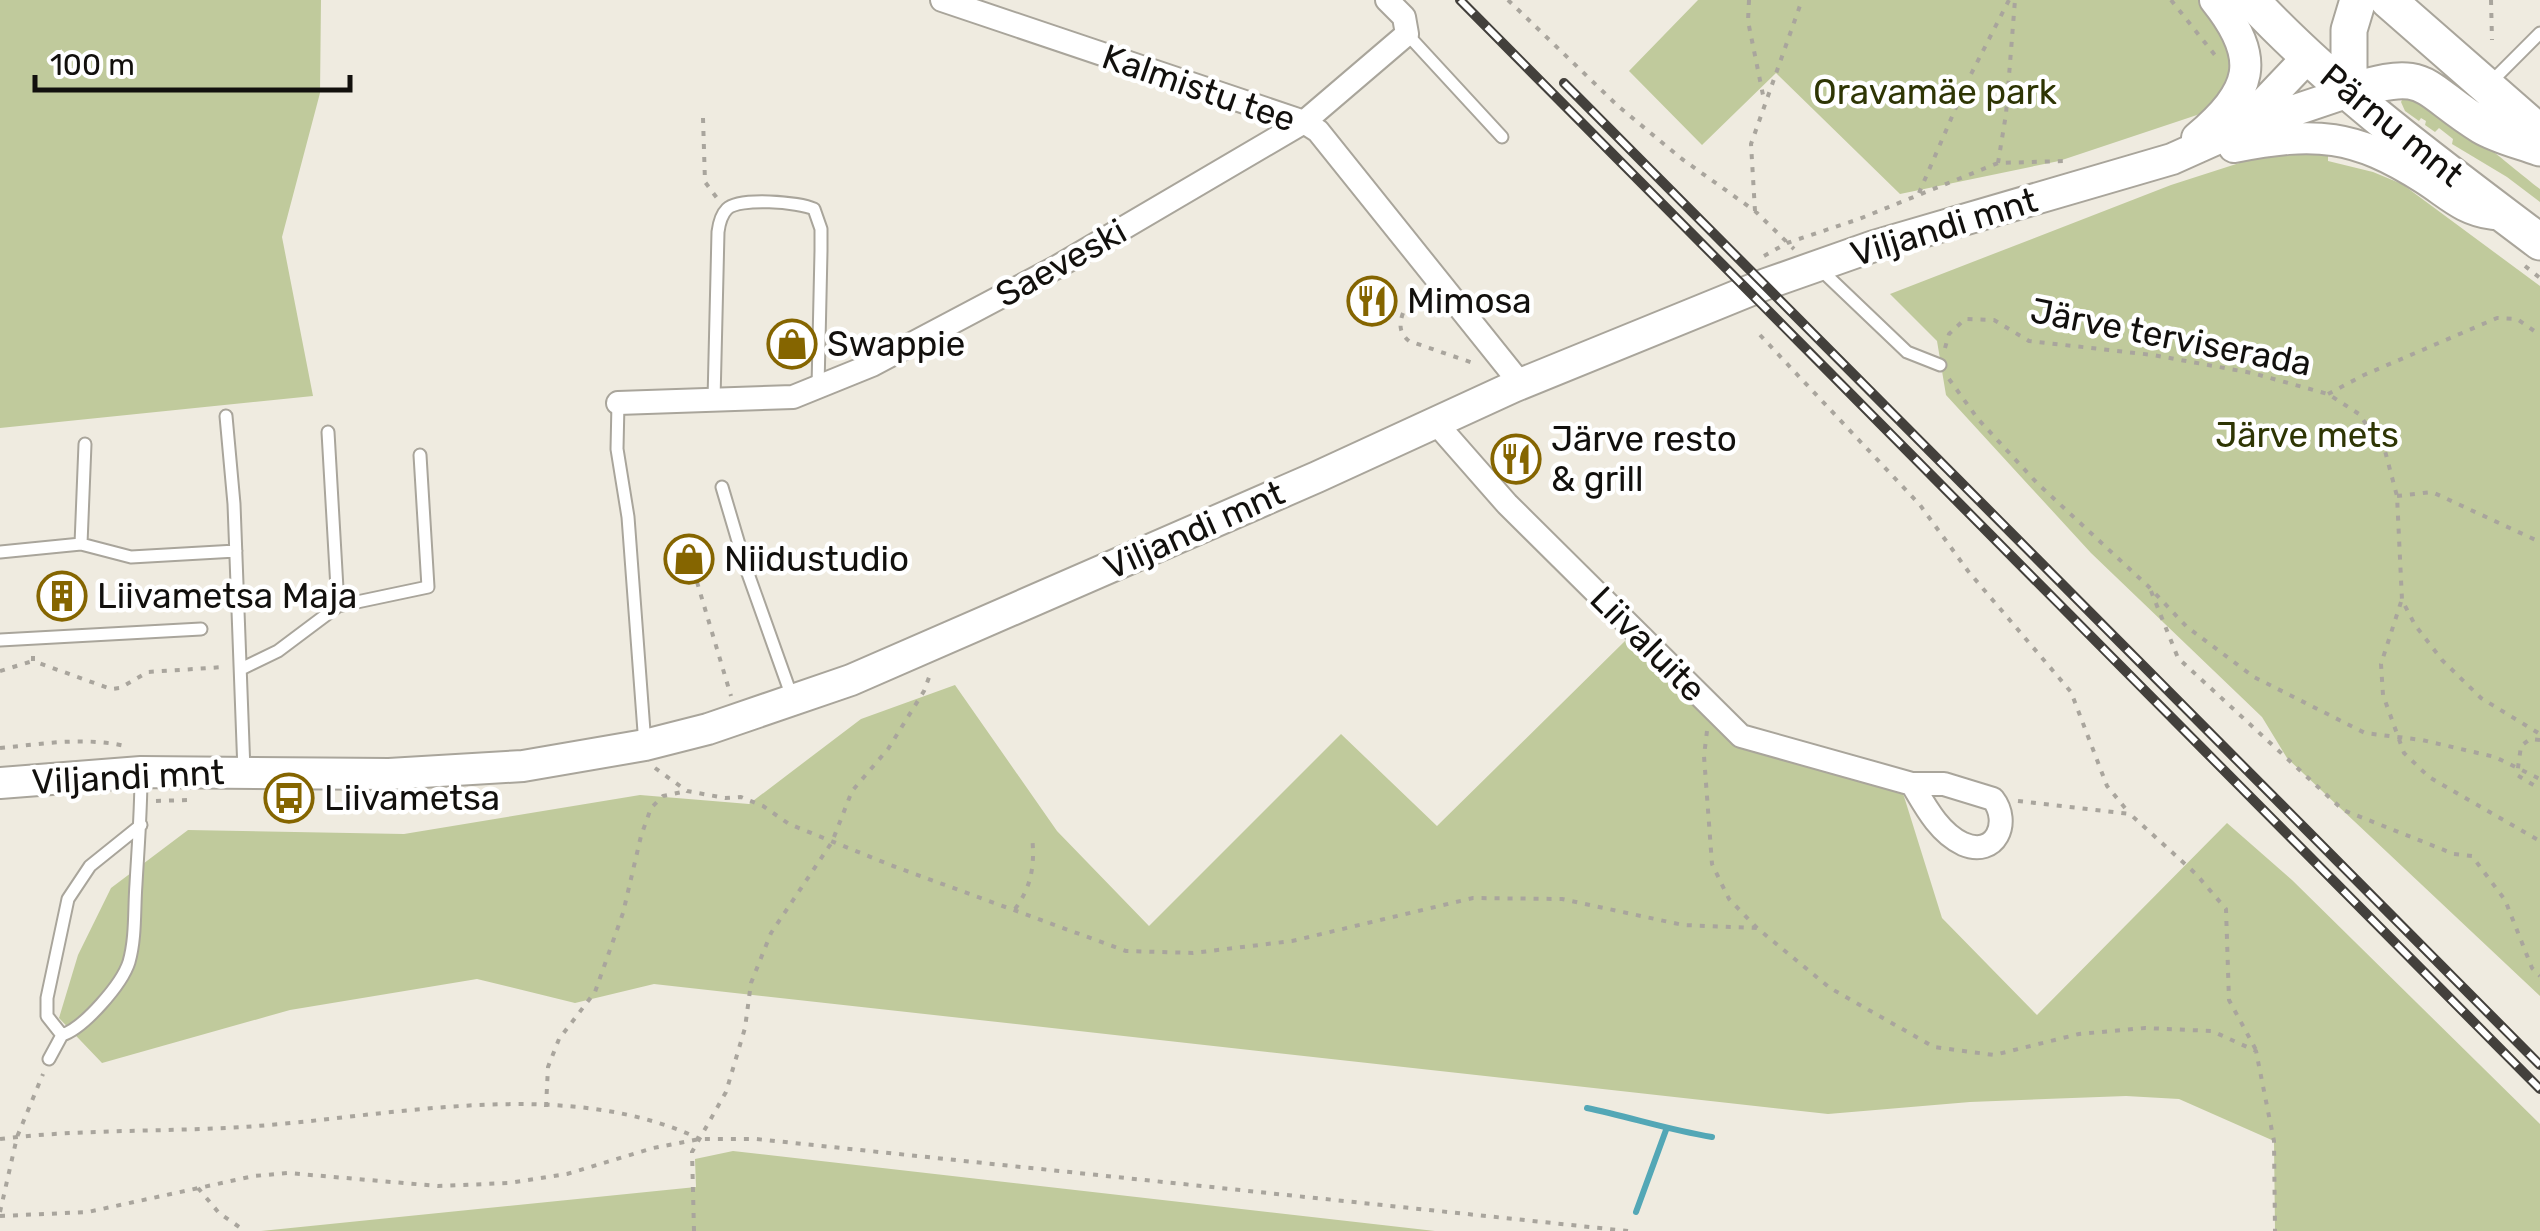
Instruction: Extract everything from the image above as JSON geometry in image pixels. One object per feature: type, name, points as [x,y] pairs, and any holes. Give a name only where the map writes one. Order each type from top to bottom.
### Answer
[{"type":"highway","name":"Pärnu mnt","points":[[2251,0],[2308,57],[2540,242]]},
{"type":"highway","points":[[2308,57],[2350,0]]},
{"type":"highway","points":[[2358,0],[2350,30],[2350,92],[2388,80],[2410,80],[2434,90],[2484,127],[2540,148]]},
{"type":"highway","points":[[2388,0],[2540,133]]},
{"type":"main road","points":[[2172,159],[2224,115],[2246,78],[2244,52],[2236,32],[2214,0]]},
{"type":"main road","points":[[2239,129],[2308,57]]},
{"type":"main road","name":"Viljandi mnt","points":[[0,783],[138,760],[244,772],[389,774],[523,766],[708,729],[851,680],[1521,384],[1766,284],[1874,246],[2172,159],[2239,129],[2350,92]]},
{"type":"main road","points":[[2172,159],[2282,138],[2338,139],[2409,168],[2470,211],[2506,217]]},
{"type":"street","name":"Kalmistu tee","points":[[942,0],[1304,122],[1331,143],[1521,384]]},
{"type":"street","points":[[1387,0],[1404,17],[1406,34]]},
{"type":"street","name":"Saeveski","points":[[618,403],[794,397],[872,364],[1057,267],[1304,122],[1406,34]]},
{"type":"street","name":"Liivaluite","points":[[1436,422],[1508,504],[1741,736],[1912,784],[1944,784],[1993,799]]},
{"type":"street","points":[[1912,784],[1928,812],[1964,844],[1992,844],[2000,832],[2003,819],[1993,799]]},
{"type":"lane","points":[[2416,0],[2427,35]]},
{"type":"lane","points":[[2486,88],[2540,33]]},
{"type":"lane","points":[[1406,34],[1502,137]]},
{"type":"lane","points":[[714,400],[718,232],[726,210],[736,203],[802,203],[814,209],[821,229],[822,251],[818,387]]},
{"type":"lane","points":[[1817,266],[1907,352],[1940,366]]},
{"type":"lane","points":[[618,403],[617,449],[628,517],[644,744]]},
{"type":"lane","points":[[226,416],[236,551],[244,772]]},
{"type":"lane","points":[[328,432],[338,606]]},
{"type":"lane","points":[[81,544],[84,444]]},
{"type":"lane","points":[[240,668],[278,650],[338,606],[428,587],[420,455]]},
{"type":"lane","points":[[722,487],[793,702]]},
{"type":"lane","points":[[0,552],[81,544],[131,557],[236,551]]},
{"type":"lane","points":[[0,640],[200,629]]},
{"type":"lane","points":[[49,1059],[62,1035],[92,1012],[122,978],[128,964],[142,825],[138,760]]},
{"type":"lane","points":[[62,1035],[47,1016],[47,998],[68,900],[90,866],[142,825]]},
{"type":"path","points":[[1508,0],[1631,116],[1682,159],[1755,211],[1817,266]]},
{"type":"path","points":[[1748,0],[1748,20],[1764,100]]},
{"type":"path","points":[[1755,211],[1751,144],[1802,0]]},
{"type":"path","points":[[1998,163],[2006,114],[2012,0]]},
{"type":"path","points":[[1919,194],[1967,82],[2012,0]]},
{"type":"path","points":[[2171,0],[2227,71]]},
{"type":"path","points":[[2491,0],[2492,40]]},
{"type":"path","points":[[703,118],[704,182],[726,210]]},
{"type":"path","points":[[1787,243],[1998,163],[2075,162]]},
{"type":"path","points":[[1403,313],[1402,336],[1414,344],[1439,350],[1471,365],[1499,357]]},
{"type":"path","name":"Järve terviserada","points":[[1940,366],[1949,334],[1965,318],[1994,320],[2029,341],[2197,362],[2328,394],[2359,414],[2385,451],[2397,496],[2402,600],[2415,625],[2468,685],[2540,737]]},
{"type":"path","points":[[2328,394],[2364,374],[2497,318],[2516,319],[2540,335]]},
{"type":"path","points":[[1760,335],[1920,505],[1968,570],[2071,692],[2107,786],[2226,909],[2229,1000],[2256,1051],[2274,1141],[2276,1231]]},
{"type":"path","points":[[1940,366],[1978,419],[2036,482],[2187,627],[2254,676],[2365,733],[2495,757],[2540,779]]},
{"type":"path","points":[[2397,496],[2432,492],[2540,542]]},
{"type":"path","points":[[697,582],[729,697]]},
{"type":"path","points":[[2149,587],[2178,658],[2343,810],[2454,854],[2472,856],[2505,900],[2532,968],[2540,976]]},
{"type":"path","points":[[2402,600],[2381,664],[2383,695],[2404,753],[2430,777],[2540,841]]},
{"type":"path","points":[[31,636],[33,662]]},
{"type":"path","points":[[0,670],[33,662],[111,689],[148,672],[214,666],[240,668]]},
{"type":"path","points":[[694,1231],[691,1162],[726,1092],[745,1028],[751,983],[771,933],[832,842],[852,790],[888,749],[924,691],[932,668]]},
{"type":"path","points":[[1710,706],[1704,756],[1712,864],[1729,899],[1757,928],[1830,988],[1934,1047],[1994,1055],[2078,1034],[2145,1028],[2212,1031],[2256,1051]]},
{"type":"path","points":[[2540,737],[2521,746],[2517,768],[2517,774],[2540,790]]},
{"type":"path","points":[[0,748],[107,741],[138,760]]},
{"type":"path","points":[[644,744],[656,771],[687,791]]},
{"type":"path","points":[[546,1107],[548,1066],[560,1039],[595,992],[623,913],[651,808],[663,796],[687,791],[741,797],[832,842],[1126,951],[1193,953],[1292,941],[1473,898],[1562,900],[1683,924],[1757,928]]},
{"type":"path","points":[[1993,799],[2130,814]]},
{"type":"path","points":[[1015,909],[1028,892],[1035,860],[1032,836]]},
{"type":"path","points":[[49,1059],[18,1137],[0,1214],[88,1212],[288,1173],[438,1186],[509,1183],[567,1174],[653,1148],[700,1139],[756,1139],[1628,1231]]},
{"type":"path","points":[[0,1139],[246,1127],[456,1104],[592,1109],[675,1127],[700,1139]]},
{"type":"path","points":[[198,1188],[219,1213],[245,1231]]},
{"type":"green space","points":[[0,0],[321,0],[320,93],[282,237],[313,396],[0,428]]},
{"type":"green space","name":"Oravamäe park","points":[[1698,0],[2199,0],[2228,37],[2231,79],[2203,113],[2059,161],[1900,194],[1776,73],[1702,145],[1629,71]]},
{"type":"green space","points":[[2403,98],[2436,111],[2473,136],[2540,189],[2540,202],[2452,144],[2453,139],[2439,128],[2435,132],[2425,125],[2426,121],[2419,121],[2405,111]]},
{"type":"green space","name":"Järve mets","points":[[2328,151],[2328,161],[2402,184],[2540,286],[2540,996],[2287,758],[2262,717],[2091,553],[1946,395],[1937,341],[1890,294],[2171,185],[2258,157]]},
{"type":"green space","points":[[1626,640],[1734,745],[1902,790],[1942,918],[2037,1015],[2227,823],[2292,880],[2540,1124],[2540,1231],[2275,1231],[2274,1141],[2179,1099],[2126,1096],[1970,1102],[1828,1114],[654,984],[575,1003],[477,979],[290,1010],[102,1063],[59,1018],[78,955],[111,888],[188,830],[404,834],[640,795],[749,804],[861,719],[955,685],[1057,831],[1149,926],[1341,734],[1437,826]]},
{"type":"green space","points":[[733,1151],[1435,1231],[261,1231],[696,1187],[695,1159]]},
{"type":"waterway","points":[[1587,1108],[1712,1137]]},
{"type":"waterway","points":[[1636,1212],[1666,1130]]},
{"type":"railway","points":[[1460,0],[2540,1089]]},
{"type":"railway","points":[[1564,83],[2540,1065]]},
{"type":"place","name":"Mimosa","points":[[1372,301]]},
{"type":"place","name":"Swappie","points":[[792,344]]},
{"type":"place","name":"Järve resto & grill","points":[[1516,459]]},
{"type":"place","name":"Niidustudio","points":[[689,559]]},
{"type":"place","name":"Liivametsa Maja","points":[[62,596]]},
{"type":"place","name":"Liivametsa","points":[[289,798]]}]
